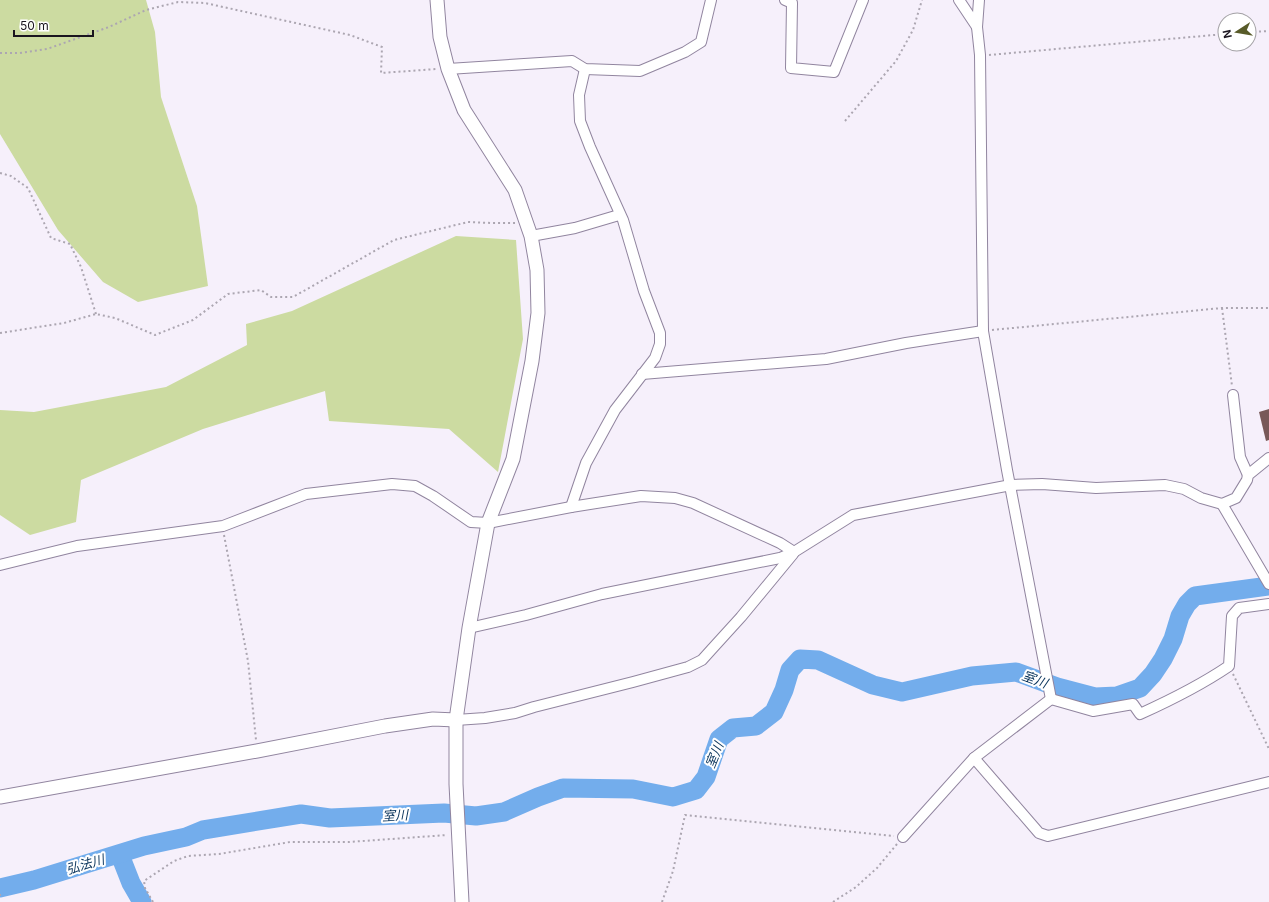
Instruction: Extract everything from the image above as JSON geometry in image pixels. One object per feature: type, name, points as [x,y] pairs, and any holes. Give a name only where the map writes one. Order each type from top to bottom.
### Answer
[{"type":"street","points":[[437,0],[440,37],[448,68],[464,110],[515,190],[531,236],[537,270],[538,313],[532,361],[513,459],[488,523],[469,628],[456,720],[456,784],[462,902]]},
{"type":"street","points":[[448,68],[572,61],[585,69],[640,71],[685,52],[701,42],[711,0]]},
{"type":"street","points":[[785,0],[792,3],[791,68],[834,72],[863,0]]},
{"type":"street","points":[[959,0],[977,27]]},
{"type":"street","points":[[979,0],[977,27],[980,55],[983,331],[1007,470],[1051,699]]},
{"type":"street","points":[[571,507],[586,463],[615,410],[655,358],[660,344],[660,333],[644,292],[623,220],[619,215],[580,121],[579,95],[585,69]]},
{"type":"street","points":[[531,236],[575,228],[619,215]]},
{"type":"street","points":[[642,374],[826,359],[906,343],[983,331]]},
{"type":"street","points":[[1233,395],[1240,457],[1248,476]]},
{"type":"street","points":[[469,628],[526,615],[602,594],[780,558],[794,552],[853,515],[1011,485],[1042,484],[1096,488],[1165,485],[1184,489],[1201,498],[1222,504],[1236,498],[1248,476],[1269,458]]},
{"type":"street","points":[[0,565],[76,546],[223,526],[306,494],[392,484],[415,486],[433,496],[471,522],[488,523],[571,507],[641,496],[675,498],[700,507],[780,543],[794,552]]},
{"type":"street","points":[[1222,504],[1269,584]]},
{"type":"street","points":[[0,797],[257,751],[391,725],[433,719],[456,720],[485,718],[515,712],[688,667],[702,660],[741,617],[794,552]]},
{"type":"street","points":[[1051,699],[1093,711],[1133,704],[1140,714],[1178,697],[1209,680],[1230,666],[1232,616],[1239,608],[1269,604]]},
{"type":"street","points":[[903,837],[974,758],[1051,699]]},
{"type":"street","points":[[974,758],[1039,833],[1048,836],[1269,782]]},
{"type":"path","points":[[845,121],[896,61],[913,30],[922,0]]},
{"type":"path","points":[[0,53],[20,53],[47,49],[109,27],[146,10],[178,2],[205,3],[350,34],[382,47],[381,73],[448,68]]},
{"type":"path","points":[[1257,32],[1269,31]]},
{"type":"path","points":[[980,55],[1217,35]]},
{"type":"path","points":[[0,173],[11,176],[28,188],[51,238],[70,244],[81,267],[96,314]]},
{"type":"path","points":[[0,333],[64,323],[96,314],[115,318],[155,335],[194,320],[228,294],[262,290],[271,297],[293,296],[394,240],[468,222],[491,224],[515,223]]},
{"type":"path","points":[[983,331],[1222,308],[1269,308]]},
{"type":"path","points":[[1222,308],[1233,395]]},
{"type":"path","points":[[223,526],[248,661],[257,751]]},
{"type":"path","points":[[1230,666],[1269,750]]},
{"type":"path","points":[[662,902],[673,871],[685,815],[903,837]]},
{"type":"path","points":[[153,902],[145,888],[144,881],[174,861],[188,856],[219,854],[290,842],[349,842],[459,834]]},
{"type":"path","points":[[833,902],[856,887],[877,868],[903,837]]},
{"type":"green space","points":[[0,0],[146,0],[155,32],[161,97],[197,206],[208,286],[138,302],[103,282],[58,230],[0,134]]},
{"type":"green space","points":[[456,236],[516,240],[523,339],[498,472],[449,429],[329,421],[325,391],[203,429],[81,480],[76,522],[30,535],[0,515],[0,410],[34,412],[166,387],[247,345],[246,324],[292,311]]},
{"type":"building","points":[[1269,409],[1269,440],[1266,441],[1259,412]]},
{"type":"waterway","name":"室川","points":[[0,888],[34,880],[144,846],[186,837],[203,830],[301,814],[330,818],[444,813],[476,816],[504,812],[563,788],[633,789],[673,797],[696,790],[706,777],[719,739],[733,728],[756,726],[774,712],[784,690],[790,670],[800,659],[818,660],[873,685],[902,692],[972,676],[1016,672],[1057,687],[1095,697],[1117,696],[1140,688],[1153,674],[1163,659],[1173,639],[1180,616],[1187,604],[1195,596],[1269,586]]},
{"type":"waterway","name":"弘法川","points":[[120,855],[131,883],[142,902]]}]
